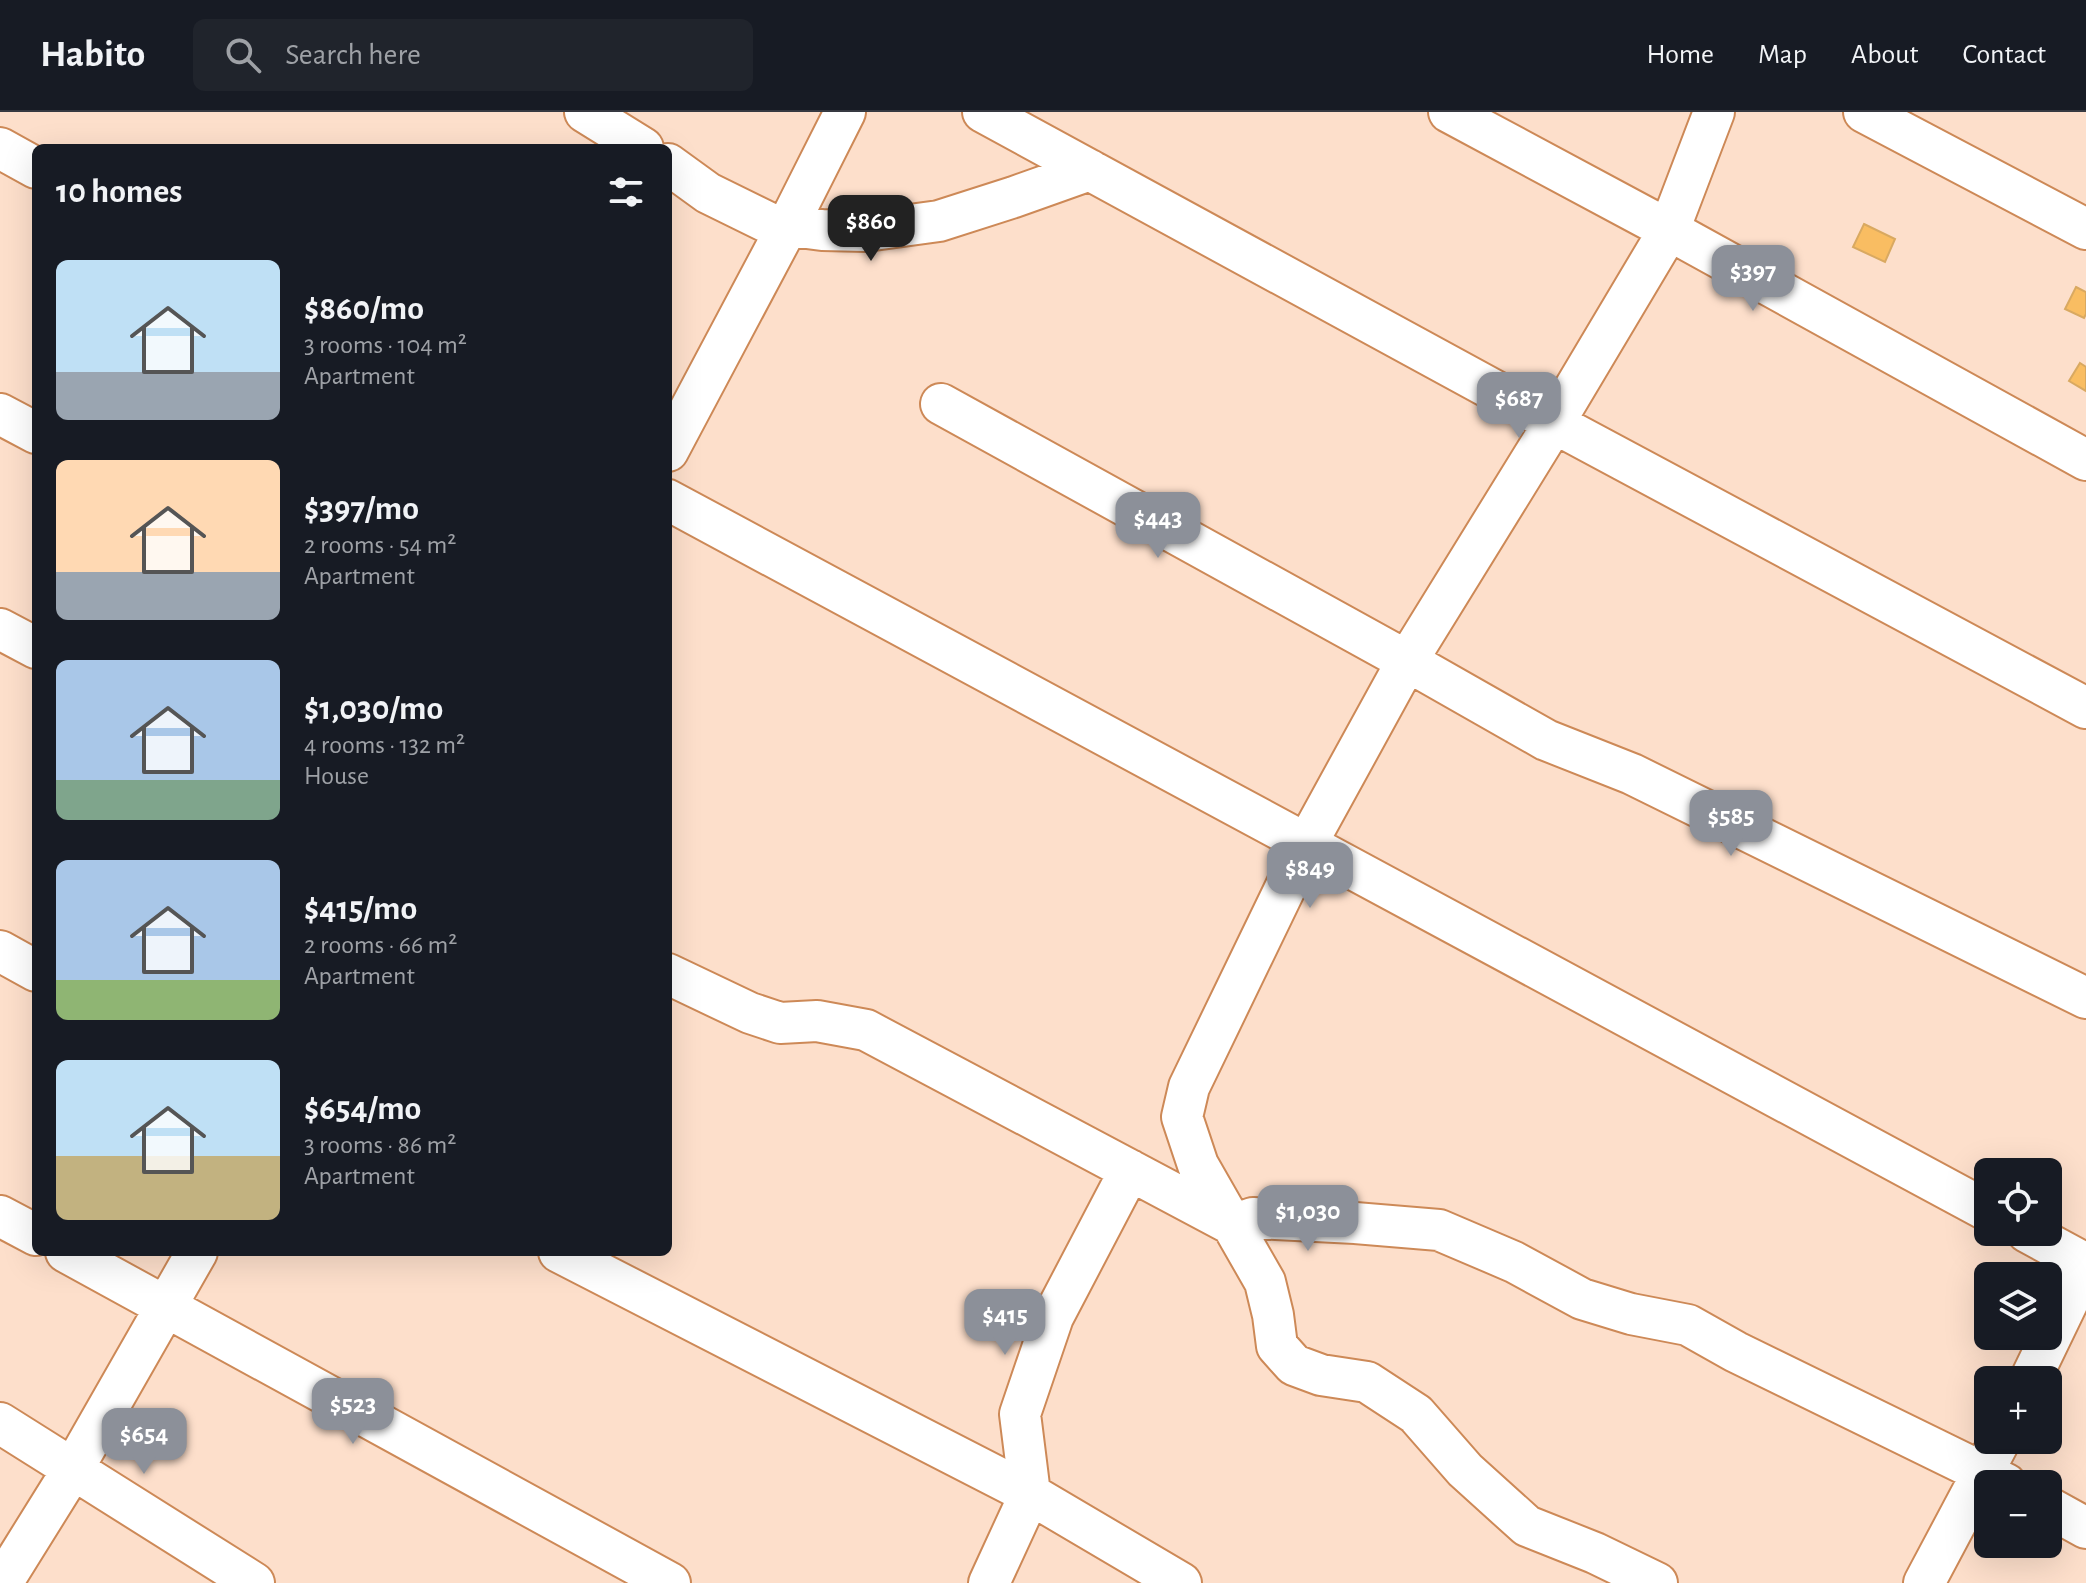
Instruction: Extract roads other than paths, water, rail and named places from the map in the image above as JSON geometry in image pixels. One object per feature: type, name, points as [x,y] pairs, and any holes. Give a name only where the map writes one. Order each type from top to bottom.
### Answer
[{"type":"street","points":[[585,112],[637,144]]},
{"type":"street","points":[[672,443],[845,112]]},
{"type":"street","points":[[983,112],[2086,708]]},
{"type":"street","points":[[1449,112],[2086,460]]},
{"type":"street","points":[[1657,1583],[1595,1553],[1527,1526],[1465,1470],[1416,1414],[1367,1382],[1321,1375],[1294,1365],[1277,1346],[1265,1282],[1198,1165],[1182,1117],[1189,1087],[1306,845],[1407,661],[1669,230],[1714,112]]},
{"type":"street","points":[[1864,112],[2086,229]]},
{"type":"street","points":[[0,148],[32,166]]},
{"type":"street","points":[[672,167],[708,193],[769,223],[822,230],[866,231],[939,221],[1090,170]]},
{"type":"street","points":[[941,404],[1546,740],[1632,774],[2086,998]]},
{"type":"street","points":[[0,414],[32,431]]},
{"type":"street","points":[[672,502],[1974,1203]]},
{"type":"street","points":[[0,629],[32,646]]},
{"type":"street","points":[[0,951],[32,969]]},
{"type":"street","points":[[672,976],[750,1013],[780,1023],[817,1021],[866,1030],[1233,1225],[1253,1218],[1439,1230],[1514,1262],[1582,1299],[1631,1314],[1688,1325],[1749,1359],[1996,1465],[1924,1583]]},
{"type":"street","points":[[989,1583],[1030,1494],[1020,1414],[1053,1317],[1130,1170]]},
{"type":"street","points":[[0,1216],[32,1233]]},
{"type":"street","points":[[2037,1366],[2086,1264],[2053,1246]]},
{"type":"street","points":[[73,1256],[670,1583]]},
{"type":"street","points":[[2,1583],[73,1469],[195,1256]]},
{"type":"street","points":[[567,1256],[1030,1494],[1181,1583]]},
{"type":"street","points":[[0,1423],[254,1583]]},
{"type":"street","points":[[2062,1515],[2086,1528]]}]
